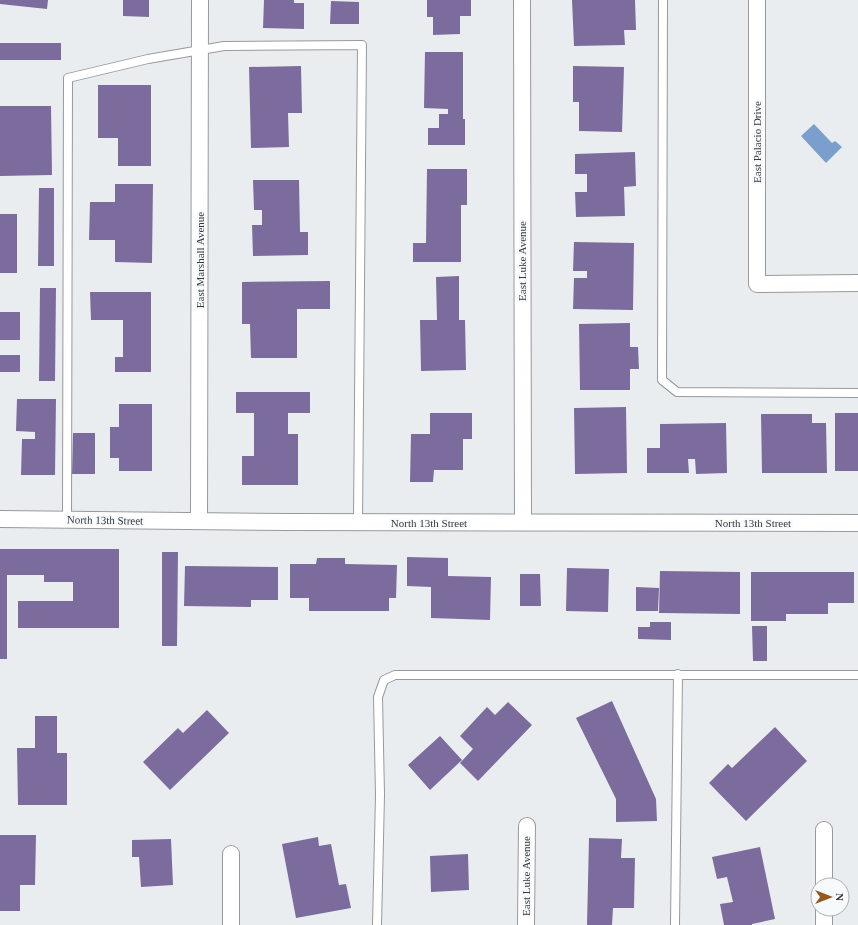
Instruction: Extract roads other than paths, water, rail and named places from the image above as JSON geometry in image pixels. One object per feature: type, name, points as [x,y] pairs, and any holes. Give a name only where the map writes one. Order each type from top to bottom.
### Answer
[{"type":"street","name":"East Marshall Avenue","points":[[199,521],[200,0]]},
{"type":"street","name":"East Luke Avenue","points":[[522,0],[523,522]]},
{"type":"street","name":"East Palacio Drive","points":[[756,0],[758,284],[858,283]]},
{"type":"street","name":"North 13th Street","points":[[0,519],[358,523],[858,523]]},
{"type":"street","name":"East Luke Avenue","points":[[526,925],[527,826]]},
{"type":"street","points":[[824,830],[824,877]]},
{"type":"street","points":[[231,854],[231,925]]},
{"type":"lane","points":[[663,0],[662,380],[677,392],[858,392]]},
{"type":"lane","points":[[67,519],[68,78],[148,59],[224,46],[362,45],[358,523]]},
{"type":"lane","points":[[675,925],[678,674]]},
{"type":"lane","points":[[377,925],[380,795],[378,697],[384,680],[395,676],[858,674]]},
{"type":"water","points":[[814,124],[832,143],[835,141],[842,147],[826,163],[801,136]]}]
